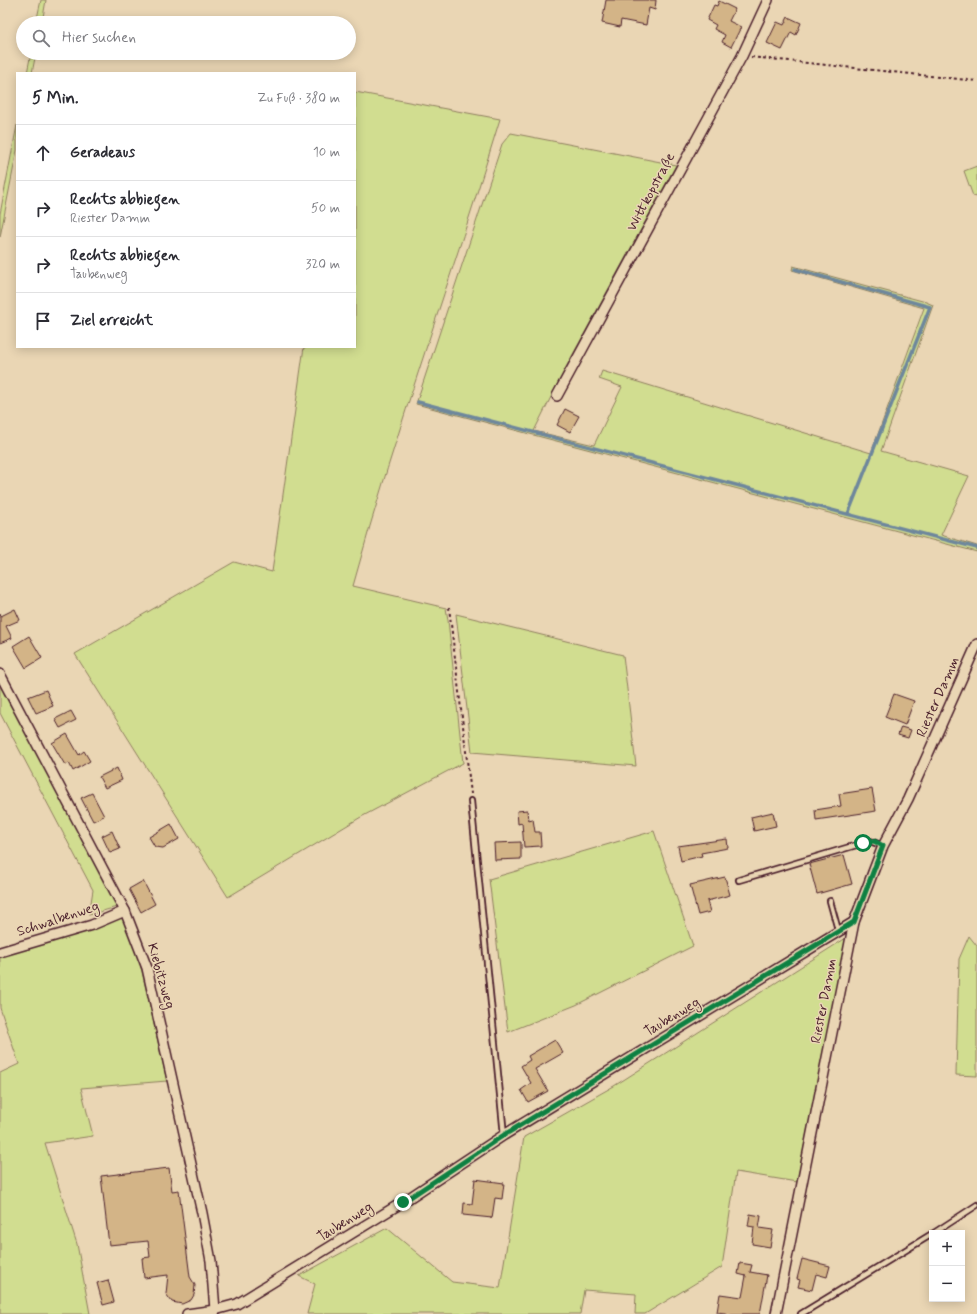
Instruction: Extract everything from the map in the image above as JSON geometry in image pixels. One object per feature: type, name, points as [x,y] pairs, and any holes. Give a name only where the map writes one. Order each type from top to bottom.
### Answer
[{"type":"street","name":"Wittkopstraße","points":[[557,396],[742,56],[768,0]]},
{"type":"street","name":"Riester Damm","points":[[776,1314],[854,922],[883,846],[908,799],[977,644]]},
{"type":"street","name":"Kiebitzweg","points":[[0,674],[124,911],[148,968],[202,1213],[211,1261],[215,1312]]},
{"type":"street","name":"Schwalbenweg","points":[[0,952],[92,924],[124,911]]},
{"type":"street","name":"Taubenweg","points":[[187,1314],[215,1312],[238,1304],[403,1202],[504,1135],[838,930],[854,922]]},
{"type":"lane","points":[[471,801],[504,1135]]},
{"type":"lane","points":[[739,880],[870,841],[883,846]]},
{"type":"lane","points":[[830,902],[838,930]]},
{"type":"lane","points":[[938,1230],[977,1205]]},
{"type":"lane","points":[[801,1314],[929,1235]]},
{"type":"path","points":[[742,56],[977,81]]},
{"type":"path","points":[[449,607],[471,801]]},
{"type":"green space","points":[[41,0],[46,0],[43,16],[38,16]]},
{"type":"green space","points":[[30,60],[35,60],[32,72],[27,72]]},
{"type":"green space","points":[[356,92],[500,119],[406,410],[353,586],[446,608],[463,763],[361,817],[228,897],[75,654],[234,562],[272,572],[304,348],[356,348]]},
{"type":"green space","points":[[16,130],[16,155],[0,237],[0,214]]},
{"type":"green space","points":[[511,133],[676,165],[565,369],[534,431],[594,445],[622,387],[599,379],[602,371],[871,453],[924,308],[792,270],[793,266],[926,302],[933,305],[881,451],[969,476],[941,535],[977,546],[977,552],[416,404],[502,144]]},
{"type":"green space","points":[[977,166],[977,197],[973,196],[964,171]]},
{"type":"green space","points":[[456,614],[623,655],[636,766],[472,752]]},
{"type":"green space","points":[[0,682],[120,906],[89,915],[93,890],[0,713]]},
{"type":"green space","points":[[654,831],[693,946],[576,1005],[508,1032],[489,879]]},
{"type":"green space","points":[[124,915],[140,963],[167,1081],[81,1088],[93,1136],[45,1143],[77,1244],[90,1314],[0,1314],[0,1073],[19,1064],[0,1008],[0,954]]},
{"type":"green space","points":[[969,936],[977,946],[977,1076],[956,1075],[959,959]]},
{"type":"green space","points":[[846,938],[797,1182],[736,1172],[722,1267],[645,1314],[635,1314],[636,1294],[584,1290],[580,1314],[307,1314],[315,1284],[299,1276],[387,1228],[452,1282],[500,1288],[524,1137],[614,1086]]},
{"type":"building","points":[[606,0],[656,0],[655,10],[649,8],[646,25],[621,20],[620,27],[602,23]]},
{"type":"building","points":[[719,1],[735,9],[729,21],[741,27],[731,47],[722,42],[725,35],[714,29],[716,25],[707,20],[714,5],[717,6]]},
{"type":"building","points":[[788,17],[801,23],[796,35],[791,32],[782,50],[767,43],[777,22],[784,25]]},
{"type":"building","points":[[565,409],[579,416],[570,432],[557,425]]},
{"type":"building","points":[[15,609],[20,620],[6,626],[12,638],[0,643],[0,613],[1,616]]},
{"type":"building","points":[[29,636],[42,658],[26,668],[13,646]]},
{"type":"building","points":[[46,690],[53,706],[36,713],[28,697]]},
{"type":"building","points":[[894,694],[914,701],[905,725],[885,717]]},
{"type":"building","points":[[71,711],[76,720],[60,728],[55,719]]},
{"type":"building","points":[[901,727],[911,730],[908,738],[898,735]]},
{"type":"building","points":[[67,734],[79,755],[84,751],[90,761],[73,771],[69,763],[65,765],[52,743]]},
{"type":"building","points":[[117,768],[122,780],[105,788],[99,777]]},
{"type":"building","points":[[872,789],[876,811],[816,820],[815,810],[841,806],[839,794]]},
{"type":"building","points":[[92,793],[104,816],[93,821],[81,798]]},
{"type":"building","points":[[527,810],[528,820],[533,819],[535,832],[540,832],[541,846],[524,847],[522,823],[518,824],[517,811]]},
{"type":"building","points":[[773,812],[776,826],[754,831],[751,817]]},
{"type":"building","points":[[171,824],[179,839],[163,848],[155,847],[149,837]]},
{"type":"building","points":[[112,831],[120,849],[110,853],[102,836]]},
{"type":"building","points":[[727,839],[728,848],[701,853],[702,856],[681,861],[678,846]]},
{"type":"building","points":[[521,842],[521,859],[495,860],[494,843]]},
{"type":"building","points":[[844,855],[852,884],[817,894],[809,864]]},
{"type":"building","points":[[725,877],[730,895],[707,901],[710,912],[698,915],[690,885]]},
{"type":"building","points":[[143,881],[155,904],[141,912],[129,889]]},
{"type":"building","points":[[555,1040],[563,1053],[535,1069],[548,1091],[528,1102],[521,1090],[531,1083],[521,1066],[530,1060],[528,1056]]},
{"type":"building","points":[[169,1168],[172,1191],[179,1190],[190,1277],[195,1285],[194,1295],[191,1300],[182,1304],[172,1302],[166,1294],[168,1275],[144,1278],[142,1258],[150,1257],[148,1241],[109,1245],[101,1176]]},
{"type":"building","points":[[475,1179],[504,1183],[502,1199],[495,1198],[492,1218],[463,1215],[464,1203],[472,1204]]},
{"type":"building","points":[[750,1214],[761,1216],[759,1228],[773,1230],[770,1247],[752,1244],[754,1227],[748,1226]]},
{"type":"building","points":[[802,1259],[830,1266],[827,1277],[816,1274],[812,1290],[798,1287],[800,1280],[797,1279]]},
{"type":"building","points":[[740,1263],[752,1265],[750,1272],[767,1275],[760,1314],[732,1314],[717,1312],[720,1294],[742,1297],[746,1276],[738,1274]]},
{"type":"building","points":[[108,1280],[114,1302],[103,1305],[97,1283]]},
{"type":"waterway","points":[[795,269],[930,307],[848,514]]},
{"type":"waterway","points":[[418,402],[977,548]]},
{"type":"route","points":[[403,1202],[504,1135],[800,955],[838,930],[854,922],[883,846],[874,841],[863,843]]}]
